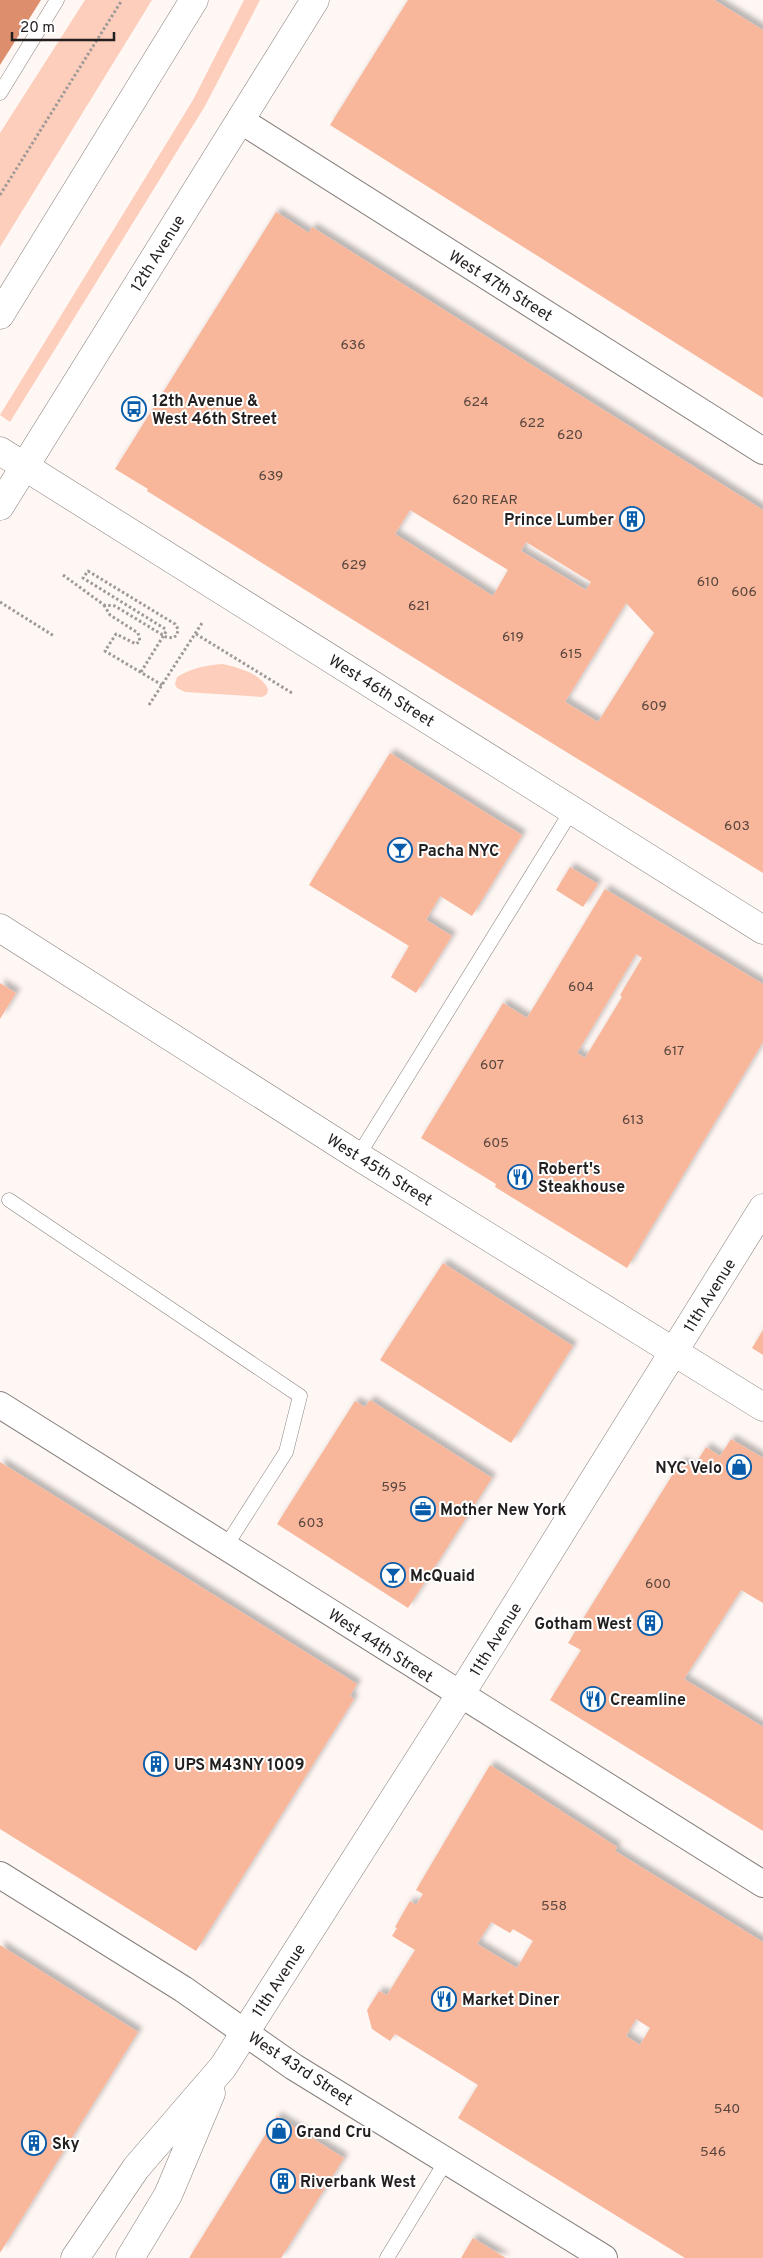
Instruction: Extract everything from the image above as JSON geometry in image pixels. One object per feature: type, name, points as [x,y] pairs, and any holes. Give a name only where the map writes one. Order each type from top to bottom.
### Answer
[{"type":"main road","points":[[0,316],[194,0]]},
{"type":"main road","name":"12th Avenue","points":[[0,506],[315,0]]},
{"type":"main road","name":"West 46th Street","points":[[0,451],[763,930]]},
{"type":"main road","name":"West 45th Street","points":[[0,928],[358,1156],[763,1407]]},
{"type":"main road","name":"11th Avenue","points":[[75,2258],[136,2168],[223,2067],[460,1695],[763,1208]]},
{"type":"main road","name":"11th Avenue","points":[[130,2258],[168,2195],[223,2067]]},
{"type":"street","name":"West 47th Street","points":[[240,120],[763,451]]},
{"type":"street","name":"West 44th Street","points":[[0,1405],[763,1884]]},
{"type":"street","name":"West 43rd Street","points":[[0,1875],[183,1989],[294,2066],[604,2258]]},
{"type":"lane","points":[[0,93],[57,0]]},
{"type":"lane","points":[[358,1156],[572,810]]},
{"type":"lane","points":[[9,1200],[300,1396],[286,1452],[226,1546]]},
{"type":"lane","points":[[387,2258],[446,2161]]},
{"type":"path","points":[[0,195],[122,0]]},
{"type":"path","points":[[104,605],[115,606],[166,637],[173,638],[177,635],[178,629],[175,624],[88,571],[83,578],[167,630],[141,672]]},
{"type":"path","points":[[63,575],[104,605],[110,615],[138,633],[140,641],[136,644],[132,644],[116,634],[105,651],[162,685]]},
{"type":"path","points":[[0,602],[54,636]]},
{"type":"path","points":[[149,705],[202,624]]},
{"type":"path","points":[[196,634],[292,693]]},
{"type":"shaded area","points":[[0,0],[41,0],[0,65]]},
{"type":"shaded area","points":[[85,0],[152,0],[0,247],[0,133]]},
{"type":"shaded area","points":[[244,0],[260,0],[205,106],[10,422],[0,415],[193,100]]},
{"type":"shaded area","points":[[223,664],[242,669],[260,679],[268,689],[267,694],[262,697],[185,692],[177,688],[175,684],[177,677],[188,671],[205,666]]},
{"type":"building","points":[[408,0],[714,0],[763,30],[763,398],[330,125]]},
{"type":"building","points":[[276,212],[309,233],[312,227],[763,510],[763,873],[443,676],[147,491],[148,489],[115,469]],"holes":[[[410,510],[508,570],[493,596],[395,534]],[[526,542],[591,582],[586,590],[521,551]],[[626,603],[654,633],[598,722],[565,702]]]},
{"type":"building","name":"Pacha NYC","points":[[390,753],[522,835],[472,916],[440,896],[426,920],[452,936],[416,993],[391,977],[409,946],[309,885]]},
{"type":"building","points":[[570,867],[598,884],[583,907],[556,890]]},
{"type":"building","points":[[605,889],[763,984],[763,1042],[627,1268],[495,1187],[496,1184],[421,1138],[503,1003],[527,1018]],"holes":[[[636,954],[642,958],[620,995],[622,997],[585,1058],[577,1053]]]},
{"type":"building","points":[[0,983],[16,993],[0,1019]]},
{"type":"building","points":[[443,1263],[573,1346],[511,1443],[380,1360]]},
{"type":"building","points":[[763,1330],[763,1355],[752,1348]]},
{"type":"building","points":[[370,1400],[492,1478],[408,1608],[277,1524],[355,1401],[365,1407]]},
{"type":"building","name":"Gotham West","points":[[731,1439],[763,1458],[763,1603],[741,1590],[684,1679],[763,1727],[763,1831],[550,1700],[581,1650],[568,1643],[681,1461],[693,1468],[706,1447],[720,1456]]},
{"type":"building","name":"UPS M43NY 1009","points":[[0,1462],[357,1684],[350,1696],[354,1699],[196,1951],[0,1829]]},
{"type":"building","points":[[490,1765],[617,1847],[615,1851],[763,1942],[763,2258],[685,2258],[458,2118],[478,2085],[395,2034],[390,2041],[372,2029],[367,2010],[379,1991],[387,1995],[415,1950],[392,1936],[410,1901],[416,1905],[423,1894],[416,1890]],"holes":[[[491,1922],[510,1933],[513,1929],[533,1941],[517,1968],[477,1944]],[[636,2019],[650,2028],[640,2045],[626,2036]]]},
{"type":"building","name":"Sky","points":[[0,1945],[138,2032],[0,2253]]},
{"type":"building","name":"Riverbank West","points":[[277,2116],[344,2158],[281,2258],[189,2258]]},
{"type":"building","points":[[473,2238],[506,2258],[461,2258]]},
{"type":"place","name":"12th Avenue & West 46th Street","points":[[134,409]]},
{"type":"place","name":"Prince Lumber","points":[[632,519]]},
{"type":"place","name":"Pacha NYC","points":[[400,850]]},
{"type":"place","name":"Robert's Steakhouse","points":[[520,1177]]},
{"type":"place","name":"NYC Velo","points":[[739,1467]]},
{"type":"place","name":"Mother New York","points":[[423,1509]]},
{"type":"place","name":"McQuaid","points":[[393,1575]]},
{"type":"place","name":"Gotham West","points":[[650,1623]]},
{"type":"place","name":"Creamline","points":[[593,1699]]},
{"type":"place","name":"UPS M43NY 1009","points":[[156,1764]]},
{"type":"place","name":"Market Diner","points":[[444,1999]]},
{"type":"place","name":"Grand Cru","points":[[279,2131]]},
{"type":"place","name":"Sky","points":[[34,2143]]},
{"type":"place","name":"Riverbank West","points":[[283,2181]]}]
